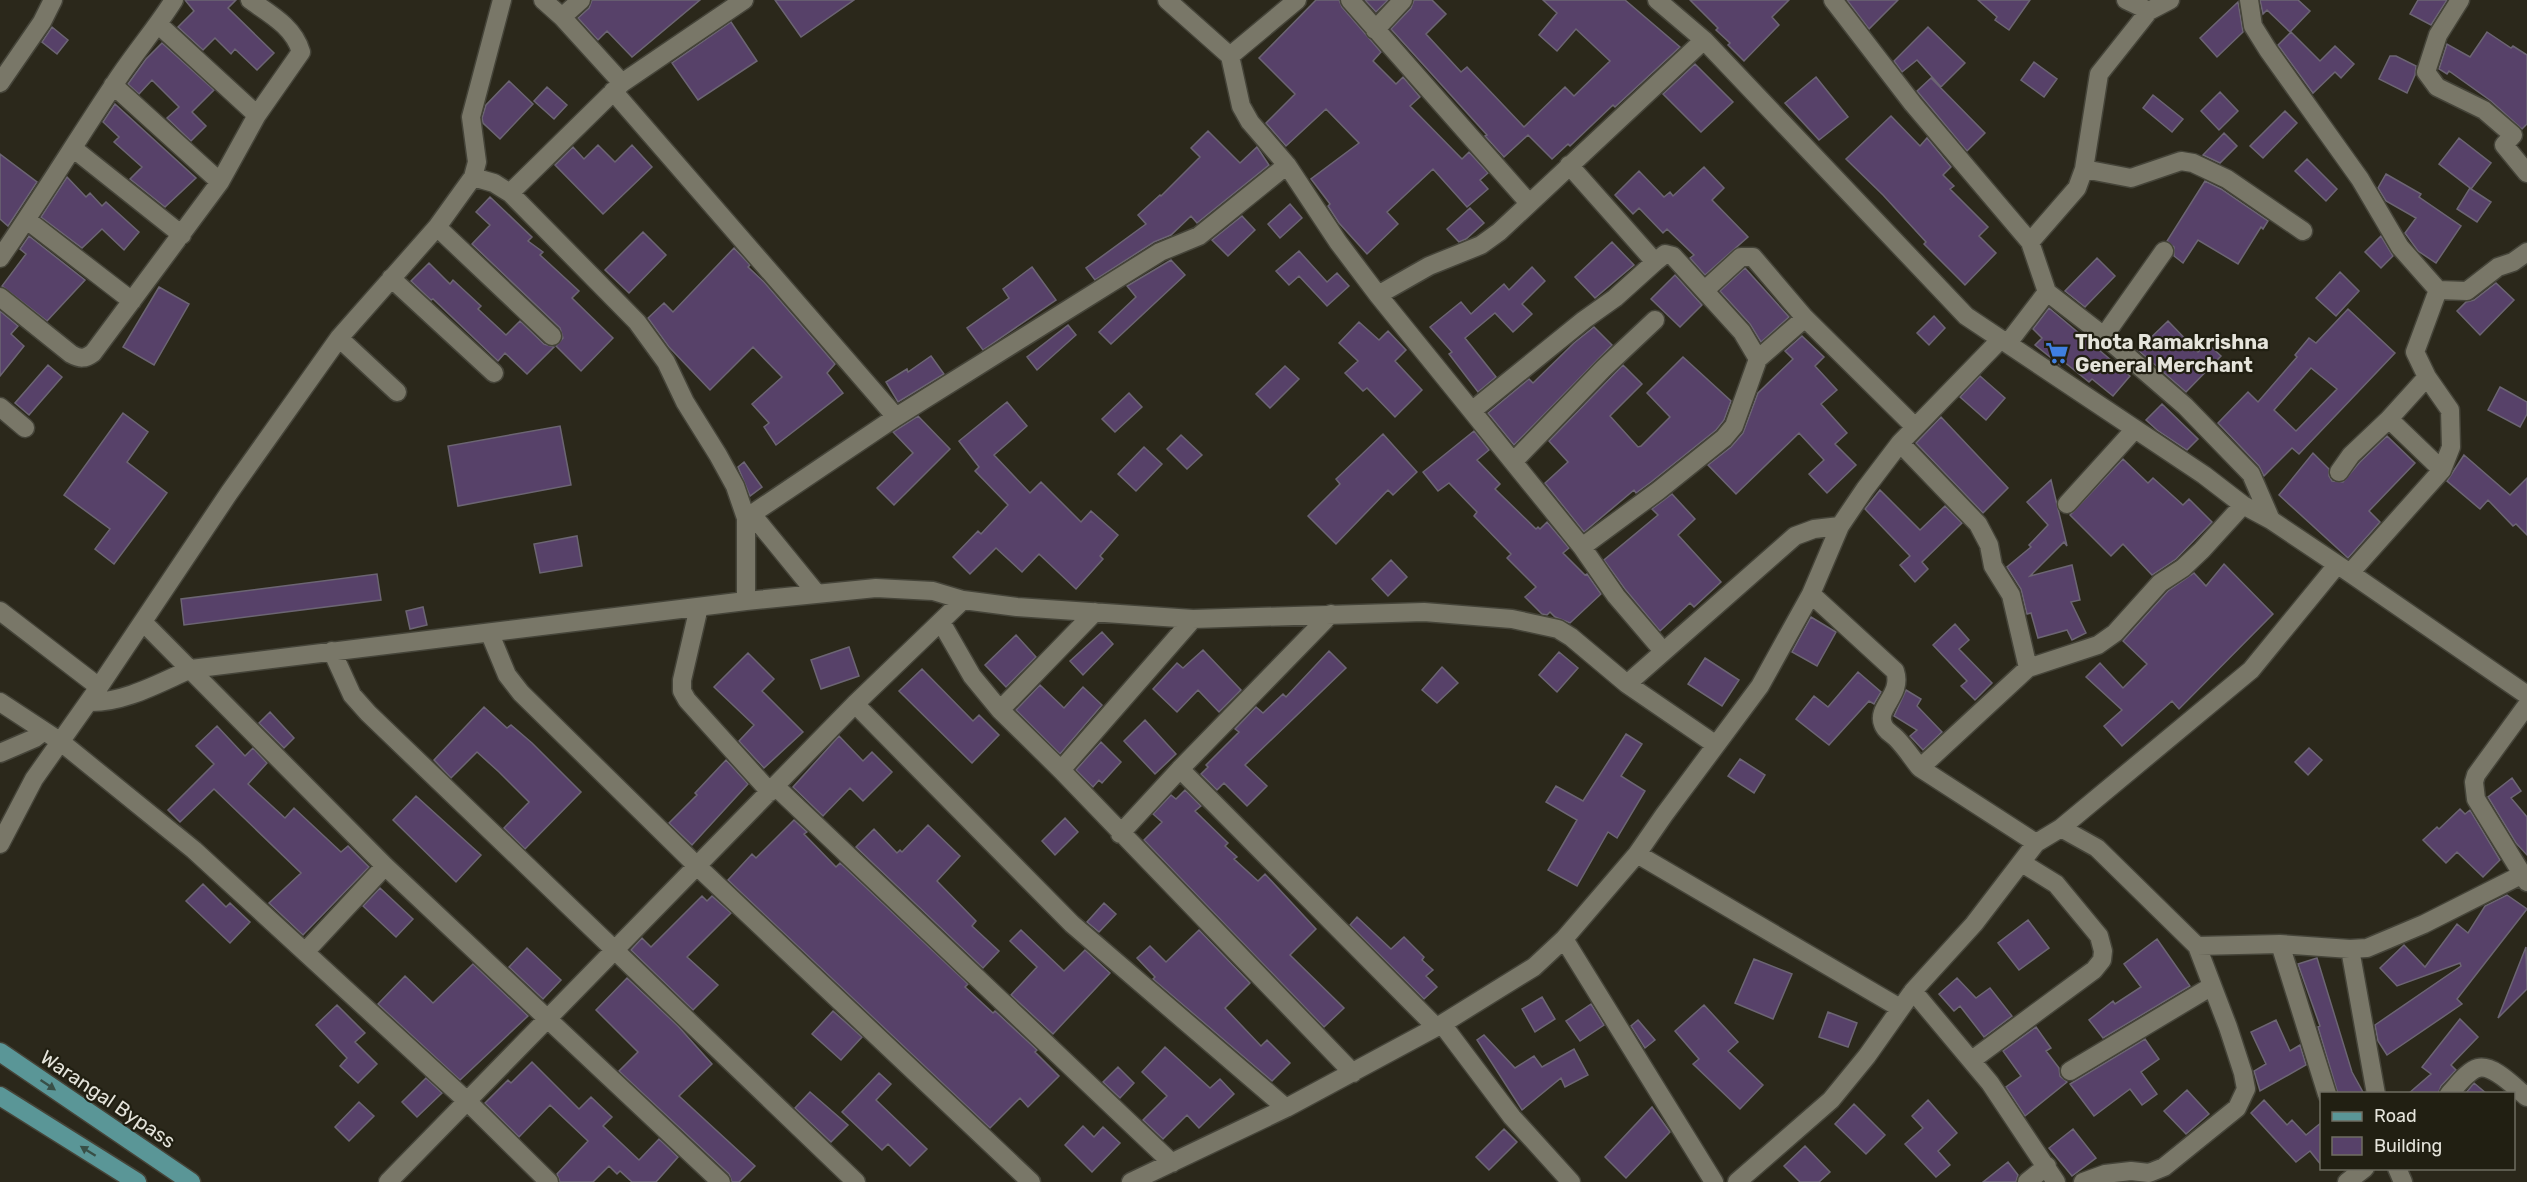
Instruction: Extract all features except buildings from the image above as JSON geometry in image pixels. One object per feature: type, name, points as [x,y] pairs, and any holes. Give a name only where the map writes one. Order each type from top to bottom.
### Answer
[{"type":"main road","name":"Warangal Bypass","points":[[0,1053],[191,1182]]},
{"type":"main road","points":[[0,1096],[137,1182]]},
{"type":"street","points":[[2,75],[42,22],[53,0]]},
{"type":"street","points":[[0,258],[74,149],[113,85],[159,25],[174,0]]},
{"type":"street","points":[[0,297],[79,358],[87,358],[93,353],[220,182],[257,115],[301,52],[298,43],[286,27],[250,0]]},
{"type":"street","points":[[0,844],[34,779],[89,702],[229,493],[339,338],[437,227],[472,177],[477,162],[471,117],[502,0]]},
{"type":"street","points":[[543,0],[562,17],[617,87],[896,417]]},
{"type":"street","points":[[562,17],[580,0]]},
{"type":"street","points":[[510,193],[617,87],[744,0]]},
{"type":"street","points":[[1167,0],[1230,56],[1241,106],[1250,122],[1287,165],[1338,242],[1378,295],[1515,461],[1582,547],[1616,596],[1663,651]]},
{"type":"street","points":[[1230,56],[1297,0]]},
{"type":"street","points":[[1350,0],[1529,202]]},
{"type":"street","points":[[1375,30],[1403,0]]},
{"type":"street","points":[[1658,0],[1704,40],[1966,316],[2205,475],[2243,505],[2271,520],[2527,695]]},
{"type":"street","points":[[1833,0],[1913,104],[2030,242],[2047,292],[2104,336],[2185,406],[2251,474],[2271,520]]},
{"type":"street","points":[[2126,0],[2149,11]]},
{"type":"street","points":[[2030,242],[2077,188],[2084,169],[2099,74],[2149,11],[2170,0]]},
{"type":"street","points":[[2249,0],[2253,26],[2258,34],[2360,178],[2400,247],[2438,290],[2467,291],[2498,267],[2513,262],[2527,252]]},
{"type":"street","points":[[2460,0],[2438,35],[2426,72],[2437,87],[2484,110],[2513,135],[2504,145],[2527,173]]},
{"type":"street","points":[[159,25],[257,115]]},
{"type":"street","points":[[1378,295],[1413,273],[1481,245],[1499,232],[1704,40]]},
{"type":"street","points":[[113,85],[220,182]]},
{"type":"street","points":[[74,149],[182,235]]},
{"type":"street","points":[[2084,169],[2132,178],[2181,161],[2193,163],[2227,179],[2303,231]]},
{"type":"street","points":[[748,515],[896,417],[1160,252],[1199,236],[1287,165]]},
{"type":"street","points":[[1569,165],[1655,262]]},
{"type":"street","points":[[472,177],[494,183],[510,193],[650,337],[666,362],[685,402],[724,465],[748,515],[817,594]]},
{"type":"street","points":[[27,220],[132,301]]},
{"type":"street","points":[[437,227],[552,336]]},
{"type":"street","points":[[2104,336],[2164,251]]},
{"type":"street","points":[[1473,410],[1584,320],[1615,298],[1665,254],[1673,256],[1705,290],[1742,332],[1758,359]]},
{"type":"street","points":[[1705,290],[1735,262],[1747,255],[1760,264],[1805,318],[1915,427]]},
{"type":"street","points":[[390,278],[494,373]]},
{"type":"street","points":[[1737,1182],[1831,1100],[1867,1056],[1913,991],[1974,924],[2036,843],[2061,828],[2251,670],[2344,569],[2442,471],[2451,447],[2450,410],[2427,377],[2415,352],[2438,290]]},
{"type":"street","points":[[1131,1182],[1286,1108],[1439,1025],[1534,967],[1564,939],[1638,854],[1760,686],[1811,594],[1840,526],[1900,443],[2004,341],[2047,292]]},
{"type":"street","points":[[1582,547],[1658,492],[1724,438],[1734,426],[1758,359],[1805,318]]},
{"type":"street","points":[[1515,461],[1604,368],[1655,320]]},
{"type":"street","points":[[339,338],[397,392]]},
{"type":"street","points":[[2339,472],[2350,455],[2389,419],[2427,377]]},
{"type":"street","points":[[0,407],[25,428]]},
{"type":"street","points":[[2389,419],[2442,471]]},
{"type":"street","points":[[2067,504],[2135,429]]},
{"type":"street","points":[[1900,443],[1985,534],[1993,566],[2011,595],[2028,669]]},
{"type":"street","points":[[1920,768],[2028,669],[2098,645],[2115,633],[2160,583],[2196,556],[2243,505]]},
{"type":"street","points":[[746,601],[748,515]]},
{"type":"street","points":[[1627,684],[1795,536],[1814,529],[1840,526]]},
{"type":"street","points":[[89,702],[104,703],[117,700],[191,669],[746,601],[876,588],[904,588],[933,591],[963,600],[1017,607],[1193,619],[1424,612],[1478,614],[1544,626],[1558,629],[1571,637],[1627,684],[1716,745]]},
{"type":"street","points":[[1811,594],[1895,672],[1898,681],[1897,688],[1882,714],[1881,721],[1885,730],[1896,738],[1920,768],[2036,843]]},
{"type":"street","points":[[395,1180],[467,1101],[613,951],[855,704],[963,600]]},
{"type":"street","points":[[699,608],[682,680],[682,691],[687,700],[772,789],[1172,1163]]},
{"type":"street","points":[[0,611],[99,687]]},
{"type":"street","points":[[1000,710],[1095,612]]},
{"type":"street","points":[[1120,834],[1331,614]]},
{"type":"street","points":[[1061,770],[1193,619]]},
{"type":"street","points":[[143,622],[385,866],[721,1182]]},
{"type":"street","points":[[941,622],[972,676],[1000,710],[1061,770],[1120,834],[1353,1073]]},
{"type":"street","points":[[490,634],[514,685],[697,866],[1031,1182]]},
{"type":"street","points":[[332,651],[352,695],[368,712],[613,951],[856,1182]]},
{"type":"street","points":[[0,702],[61,742],[194,850],[467,1101],[549,1182]]},
{"type":"street","points":[[855,704],[1071,924],[1286,1108]]},
{"type":"street","points":[[2197,946],[2280,944],[2350,950],[2367,948],[2525,878],[2476,799],[2474,782],[2476,775],[2527,705]]},
{"type":"street","points":[[0,753],[35,738],[44,731]]},
{"type":"street","points":[[1180,769],[1439,1025],[1512,1117],[1571,1182]]},
{"type":"street","points":[[2061,828],[2097,848],[2197,946],[2243,1072],[2246,1089],[2237,1108],[2164,1167],[2149,1173],[2131,1171],[2105,1174],[2083,1182]]},
{"type":"street","points":[[1638,854],[1900,1008]]},
{"type":"street","points":[[1972,1060],[2094,969],[2102,960],[2103,951],[2099,936],[2056,884],[2022,863]]},
{"type":"street","points":[[305,952],[385,866]]},
{"type":"street","points":[[1564,939],[1714,1182]]},
{"type":"street","points":[[2280,944],[2326,1092]]},
{"type":"street","points":[[2350,950],[2376,1092]]},
{"type":"street","points":[[2070,1071],[2212,986]]},
{"type":"street","points":[[1913,991],[1972,1060],[2011,1112],[2052,1174],[2027,1182]]},
{"type":"street","points":[[2451,1092],[2471,1072],[2480,1068],[2490,1070],[2527,1097]]},
{"type":"street","points":[[2347,1182],[2363,1170]]},
{"type":"place","name":"Thota Ramakrishna General Merchant","points":[[2057,353]]}]
